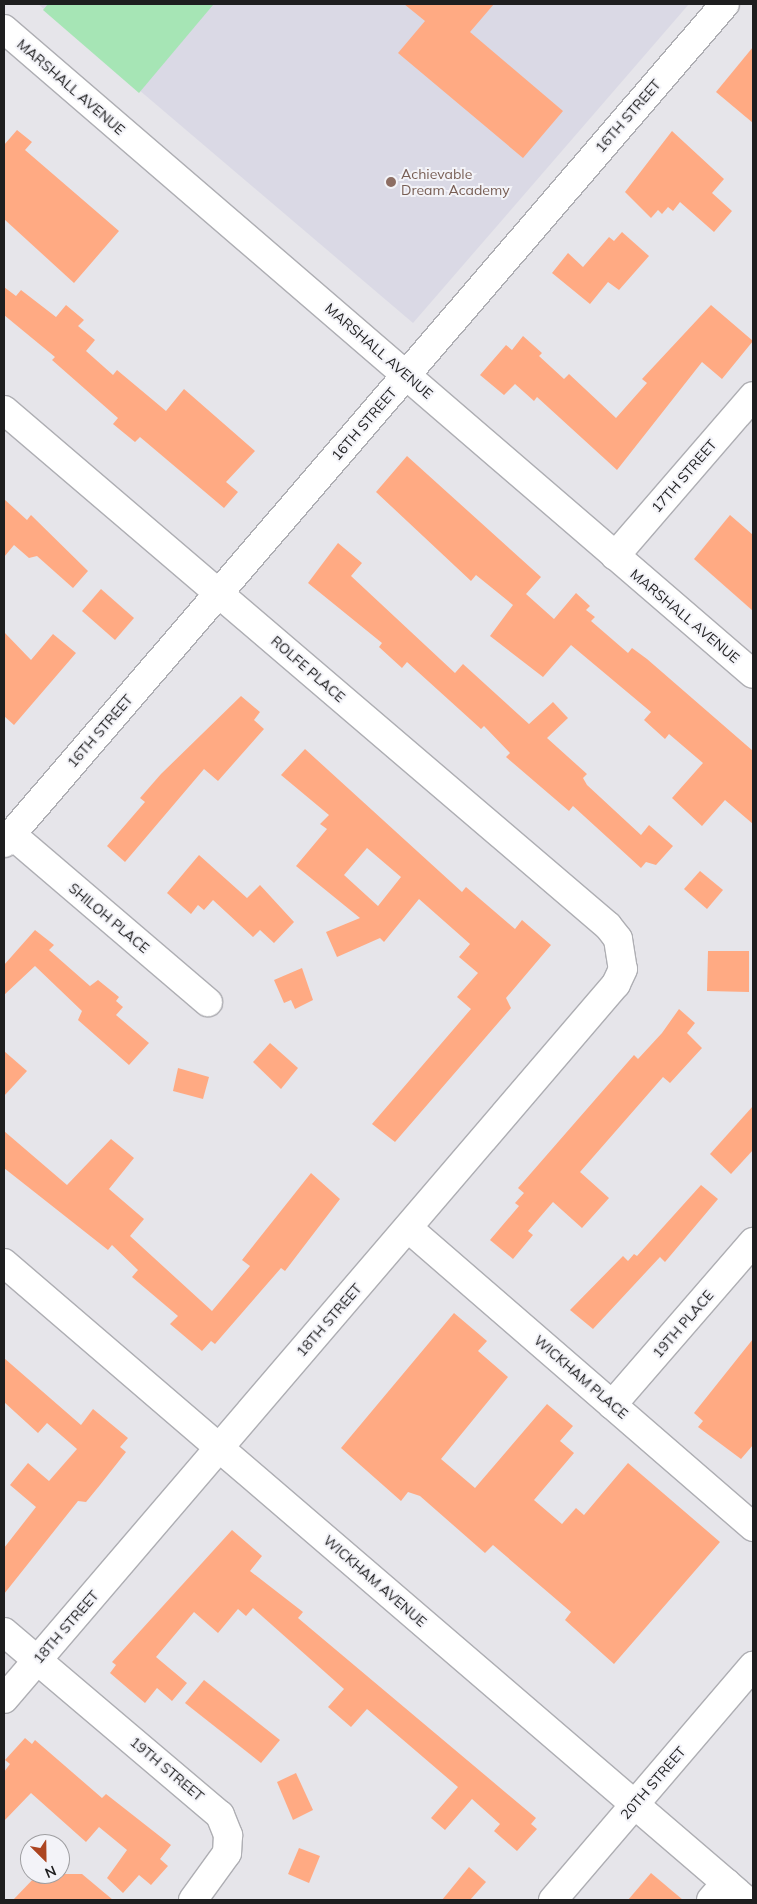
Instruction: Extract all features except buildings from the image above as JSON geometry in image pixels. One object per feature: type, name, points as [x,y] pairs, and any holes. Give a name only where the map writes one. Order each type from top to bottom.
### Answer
[{"type":"street","name":"16TH STREET","points":[[8,839],[725,4]]},
{"type":"street","name":"MARSHALL AVENUE","points":[[4,29],[753,674]]},
{"type":"street","name":"17TH STREET","points":[[615,556],[753,396]]},
{"type":"street","name":"ROLFE PLACE","points":[[4,410],[611,930]]},
{"type":"street","name":"SHILOH PLACE","points":[[8,839],[208,1002]]},
{"type":"street","name":"18TH STREET","points":[[4,1699],[616,984],[623,969],[622,954],[611,930]]},
{"type":"street","name":"WICKHAM PLACE","points":[[408,1228],[753,1527]]},
{"type":"street","name":"19TH PLACE","points":[[612,1405],[753,1242]]},
{"type":"street","name":"WICKHAM AVENUE","points":[[4,1263],[635,1805],[728,1895]]},
{"type":"street","points":[[4,1632],[37,1660]]},
{"type":"street","name":"19TH STREET","points":[[37,1660],[220,1815],[228,1835],[227,1852],[193,1900]]},
{"type":"street","name":"20TH STREET","points":[[553,1900],[753,1666]]},
{"type":"shaded area","name":"Achievable Dream Academy","points":[[38,4],[689,4],[413,323]]},
{"type":"green space","points":[[48,4],[213,5],[139,93],[43,10]]},
{"type":"place","name":"Achievable Dream Academy","points":[[391,182]]}]
